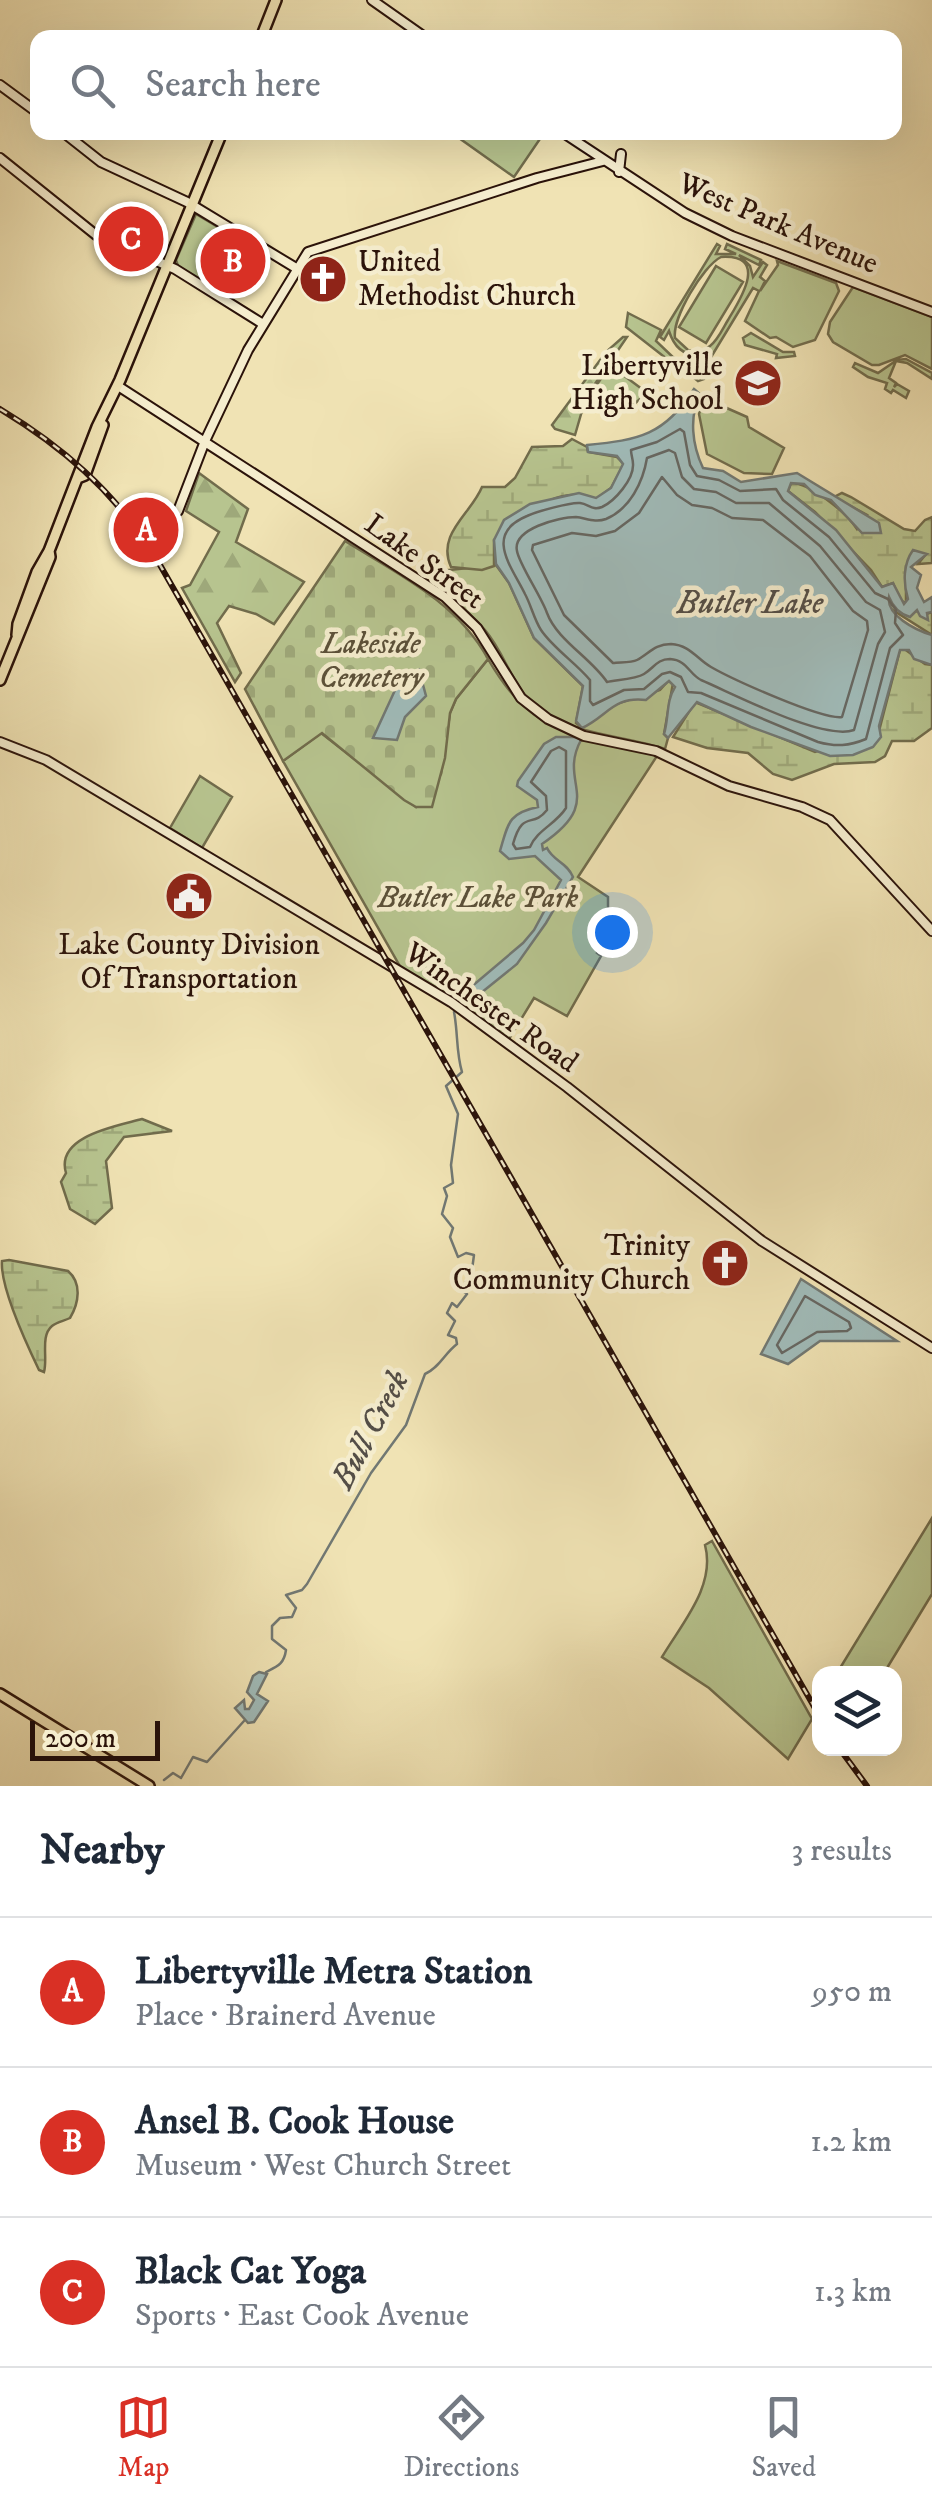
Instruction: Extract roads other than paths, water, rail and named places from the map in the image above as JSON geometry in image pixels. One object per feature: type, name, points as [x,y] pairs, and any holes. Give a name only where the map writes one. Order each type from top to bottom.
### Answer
[{"type":"main road","points":[[264,30],[276,0]]},
{"type":"main road","points":[[0,680],[50,558],[49,551],[80,478],[85,475],[104,418],[219,140]]},
{"type":"main road","points":[[0,1694],[148,1785]]},
{"type":"street","points":[[372,0],[415,30]]},
{"type":"street","points":[[0,84],[30,107]]},
{"type":"street","points":[[73,140],[101,162],[193,205],[296,268]]},
{"type":"street","name":"West Park Avenue","points":[[573,140],[685,214],[732,236],[932,312]]},
{"type":"street","points":[[580,166],[585,156],[582,146]]},
{"type":"street","points":[[619,172],[621,154]]},
{"type":"street","points":[[0,158],[96,235],[168,267],[264,324]]},
{"type":"street","points":[[178,511],[205,441],[264,324],[296,268],[313,249],[603,161]]},
{"type":"street","name":"Lake Street","points":[[118,386],[453,604],[477,628],[521,698],[548,718],[584,736],[656,751],[729,786],[802,807],[830,820],[932,932]]},
{"type":"street","name":"Winchester Road","points":[[0,742],[46,760],[451,1002],[762,1241],[932,1348]]},
{"type":"water","name":"Butler Lake","points":[[694,389],[700,394],[694,412],[694,441],[703,468],[723,471],[741,482],[797,473],[879,523],[881,533],[862,533],[831,500],[815,495],[804,484],[791,483],[788,491],[836,530],[882,587],[893,583],[904,604],[908,599],[907,561],[913,550],[927,554],[911,567],[921,575],[917,588],[924,602],[932,597],[928,620],[917,610],[910,617],[903,614],[889,597],[889,604],[903,621],[932,635],[932,665],[914,659],[909,650],[900,650],[879,726],[881,737],[873,747],[853,755],[830,756],[697,702],[668,738],[664,734],[675,687],[669,681],[646,700],[618,704],[582,728],[576,721],[583,686],[534,638],[496,564],[494,540],[504,520],[530,504],[579,493],[596,498],[611,488],[623,464],[617,456],[588,452],[587,445],[622,441],[661,426]]},
{"type":"water","points":[[419,670],[426,696],[405,717],[397,740],[373,738],[396,688]]},
{"type":"water","points":[[556,737],[581,740],[574,769],[577,803],[561,829],[542,844],[543,850],[547,848],[573,877],[517,964],[471,1001],[465,999],[464,993],[534,930],[561,880],[535,856],[509,859],[500,851],[515,816],[538,807],[537,800],[517,786],[518,781],[544,744]]},
{"type":"water","points":[[801,1279],[897,1341],[820,1341],[788,1364],[761,1354]]},
{"type":"water","points":[[259,1672],[267,1674],[257,1694],[268,1701],[254,1722],[248,1723],[235,1708],[244,1700],[245,1709],[249,1709],[254,1700],[247,1692],[253,1676]]},
{"type":"waterway","name":"Bull Creek","points":[[266,1672],[280,1664],[285,1655],[286,1650],[272,1639],[272,1626],[280,1618],[292,1617],[296,1608],[286,1595],[307,1584],[371,1473],[406,1425],[425,1374],[457,1344],[456,1338],[448,1335],[455,1321],[447,1313],[452,1303],[457,1307],[467,1294],[459,1289],[471,1277],[474,1255],[458,1257],[450,1237],[453,1228],[442,1214],[447,1196],[444,1188],[453,1183],[451,1165],[458,1114],[446,1086],[462,1072],[454,1012],[465,999]]},
{"type":"waterway","name":"Bull Creek","points":[[164,1780],[173,1773],[181,1778],[193,1757],[207,1762],[244,1721]]},
{"type":"railway","points":[[0,409],[85,471],[120,508],[152,551],[812,1703]]},
{"type":"railway","points":[[845,1756],[867,1786]]},
{"type":"place","name":"Black Cat Yoga","points":[[131,239]]},
{"type":"place","name":"Ansel B. Cook House","points":[[233,261]]},
{"type":"place","name":"United Methodist Church","points":[[323,279]]},
{"type":"place","name":"Libertyville High School","points":[[758,383]]},
{"type":"place","name":"Libertyville Metra Station","points":[[146,530]]},
{"type":"place","name":"Lake County Division Of Transportation","points":[[189,896]]},
{"type":"place","name":"Trinity Community Church","points":[[725,1263]]},
{"type":"park label","name":"Lakeside Cemetery","points":[[371,661]]},
{"type":"park label","name":"Butler Lake Park","points":[[478,898]]}]
